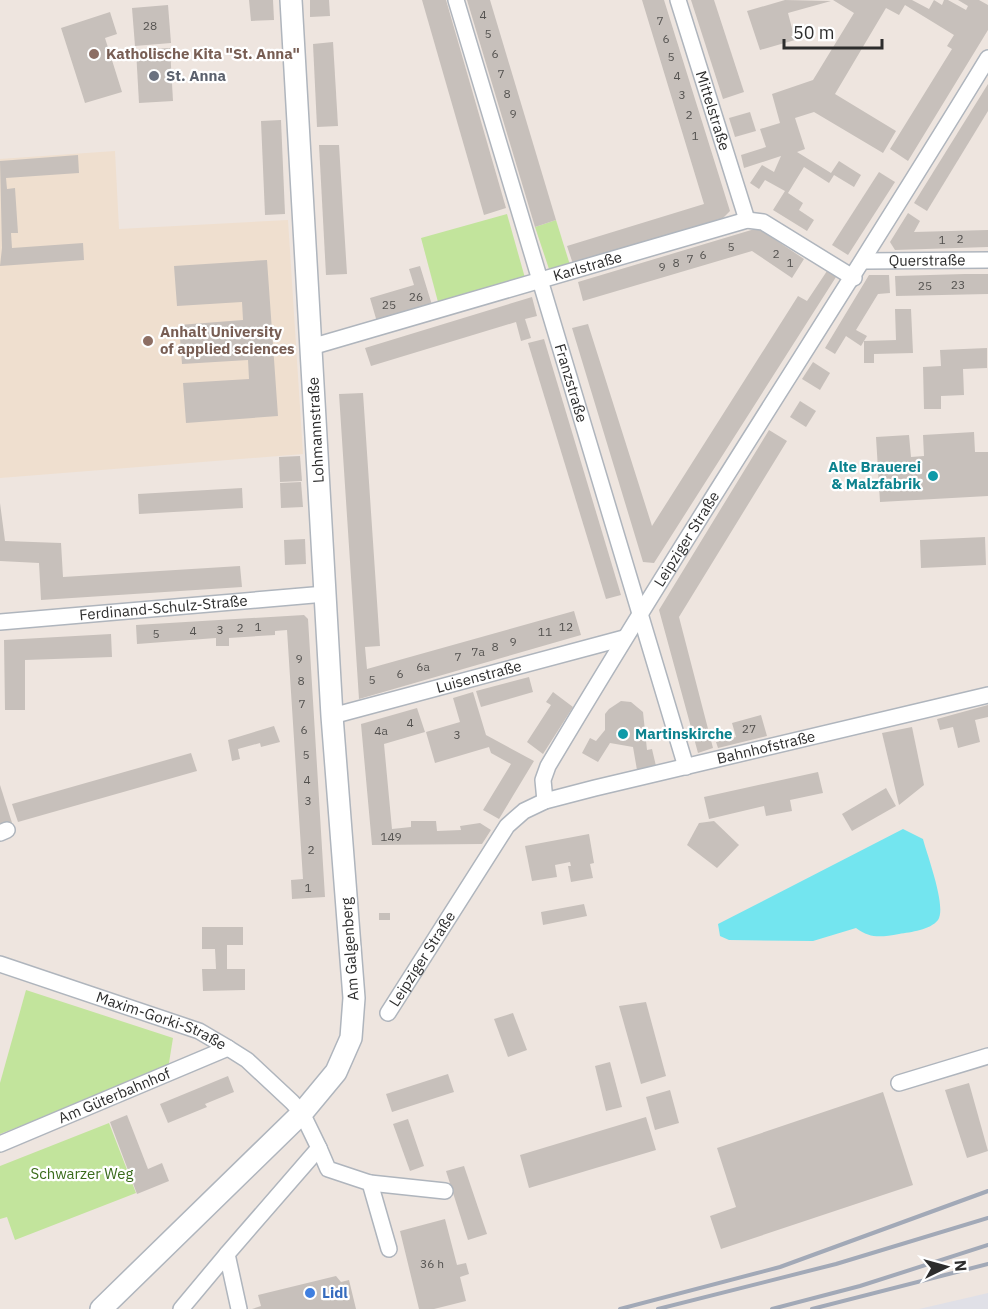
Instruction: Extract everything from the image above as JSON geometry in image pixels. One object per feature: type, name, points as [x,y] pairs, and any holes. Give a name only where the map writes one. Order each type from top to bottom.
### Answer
[{"type":"main road","name":"Lohmannstraße","points":[[291,0],[332,716],[343,860]]},
{"type":"main road","name":"Am Galgenberg","points":[[302,1113],[336,1072],[351,1038],[354,998],[343,860]]},
{"type":"main road","points":[[101,1309],[302,1113]]},
{"type":"street","name":"Franzstraße","points":[[456,0],[686,767]]},
{"type":"street","name":"Mittelstraße","points":[[678,0],[747,220]]},
{"type":"street","name":"Leipziger Straße","points":[[388,1013],[507,826],[524,811],[545,801],[543,780],[548,766],[640,611],[865,261],[988,58]]},
{"type":"street","name":"Karlstraße","points":[[311,347],[541,282],[747,220]]},
{"type":"street","points":[[747,220],[763,222],[854,278]]},
{"type":"street","name":"Querstraße","points":[[865,261],[988,260]]},
{"type":"street","name":"Ferdinand-Schulz-Straße","points":[[0,622],[325,594]]},
{"type":"street","name":"Luisenstraße","points":[[332,716],[624,638]]},
{"type":"street","name":"Bahnhofstraße","points":[[545,801],[988,695]]},
{"type":"street","name":"Maxim-Gorki-Straße","points":[[0,964],[199,1031],[247,1060],[302,1113]]},
{"type":"street","name":"Am Güterbahnhof","points":[[0,1144],[228,1048]]},
{"type":"street","points":[[899,1083],[988,1056]]},
{"type":"street","points":[[302,1113],[328,1169],[370,1184],[446,1191]]},
{"type":"street","points":[[181,1309],[320,1148]]},
{"type":"street","points":[[370,1184],[389,1249]]},
{"type":"street","points":[[227,1254],[239,1309]]},
{"type":"shaded area","name":"Anhalt University of applied sciences","points":[[115,151],[119,229],[288,220],[303,454],[0,478],[0,159]]},
{"type":"shaded area","points":[[988,1293],[988,1309],[919,1309]]},
{"type":"green space","points":[[507,214],[525,278],[438,302],[421,238]]},
{"type":"green space","points":[[556,220],[570,265],[550,272],[535,227]]},
{"type":"green space","points":[[26,990],[173,1038],[168,1069],[0,1134],[0,1083]]},
{"type":"green space","name":"Schwarzer Weg","points":[[109,1123],[136,1193],[15,1240],[7,1217],[0,1219],[0,1166]]},
{"type":"water","points":[[903,829],[923,839],[935,881],[940,913],[938,920],[930,926],[915,931],[881,936],[871,936],[856,928],[813,941],[729,940],[720,936],[718,924]]},
{"type":"building","points":[[249,0],[273,0],[274,20],[251,21]]},
{"type":"building","points":[[310,0],[329,0],[330,16],[310,17]]},
{"type":"building","points":[[422,0],[446,0],[506,208],[484,215]]},
{"type":"building","points":[[467,0],[490,0],[556,220],[535,227]]},
{"type":"building","points":[[642,0],[664,0],[730,211],[723,218],[573,264],[567,246],[704,204]]},
{"type":"building","points":[[691,0],[714,0],[744,92],[723,99]]},
{"type":"building","points":[[785,0],[831,1],[788,13],[795,40],[760,50],[747,11]]},
{"type":"building","points":[[833,0],[912,0],[929,9],[934,0],[942,5],[944,0],[948,0],[966,10],[968,6],[958,0],[979,0],[988,5],[988,30],[908,161],[890,149],[952,49],[947,46],[954,35],[905,5],[899,15],[886,8],[835,94],[896,131],[883,153],[814,112],[795,118],[805,149],[797,152],[831,173],[839,161],[861,175],[854,187],[834,175],[829,183],[804,167],[788,193],[803,203],[799,210],[814,220],[807,231],[773,210],[785,191],[765,180],[759,189],[750,183],[762,165],[774,172],[781,156],[744,168],[741,155],[766,147],[760,129],[780,123],[772,94],[813,80],[854,13]]},
{"type":"building","points":[[168,5],[171,43],[135,46],[132,8]]},
{"type":"building","points":[[110,12],[117,34],[105,38],[122,92],[85,103],[61,28]]},
{"type":"building","points":[[333,42],[338,126],[317,127],[313,44]]},
{"type":"building","name":"St. Anna","points":[[170,48],[173,101],[139,103],[136,50]]},
{"type":"building","points":[[988,84],[988,111],[927,211],[914,203]]},
{"type":"building","points":[[750,112],[756,131],[735,137],[729,118]]},
{"type":"building","points":[[281,120],[285,214],[265,215],[261,121]]},
{"type":"building","points":[[319,145],[339,145],[347,274],[326,275]]},
{"type":"building","points":[[78,155],[79,173],[6,178],[7,189],[15,188],[18,233],[11,233],[12,248],[83,243],[84,260],[0,266],[2,248],[0,161]]},
{"type":"building","points":[[879,172],[895,182],[848,255],[832,245]]},
{"type":"building","points":[[908,213],[920,221],[914,232],[988,230],[988,247],[895,250],[890,242]]},
{"type":"building","points":[[758,228],[804,259],[792,278],[752,251],[583,301],[578,282]]},
{"type":"building","points":[[267,260],[278,416],[186,423],[183,383],[249,379],[248,360],[182,364],[179,325],[243,320],[242,302],[177,306],[174,266]]},
{"type":"building","points":[[420,266],[432,305],[377,322],[370,298],[414,285],[409,269]]},
{"type":"building","points":[[827,271],[836,277],[654,563],[643,562],[572,328],[588,324],[652,526],[798,296],[807,301]]},
{"type":"building","points":[[988,274],[988,294],[896,296],[895,276]]},
{"type":"building","points":[[869,275],[889,275],[890,293],[878,294],[856,330],[867,336],[861,346],[846,336],[835,354],[825,348]]},
{"type":"building","points":[[532,297],[537,316],[525,319],[531,338],[521,341],[516,322],[371,366],[365,348]]},
{"type":"building","points":[[895,309],[911,309],[913,353],[874,354],[874,363],[864,363],[864,341],[896,340]]},
{"type":"building","points":[[544,339],[621,595],[606,599],[528,343]]},
{"type":"building","points":[[987,348],[987,368],[963,369],[964,395],[941,396],[941,409],[924,409],[923,367],[941,366],[940,350]]},
{"type":"building","points":[[813,362],[830,373],[820,390],[802,379]]},
{"type":"building","points":[[363,393],[380,646],[365,647],[367,669],[574,611],[581,635],[359,699],[339,394]]},
{"type":"building","points":[[800,401],[816,411],[806,427],[790,417]]},
{"type":"building","points":[[769,430],[787,441],[679,617],[713,748],[698,753],[659,610]]},
{"type":"building","name":"Alte Brauerei & Malzfabrik","points":[[974,432],[975,452],[988,452],[988,496],[880,502],[876,437],[909,435],[911,457],[924,456],[923,435]]},
{"type":"building","points":[[300,456],[302,481],[280,482],[279,457]]},
{"type":"building","points":[[301,482],[303,507],[281,508],[280,483]]},
{"type":"building","points":[[242,488],[243,508],[139,514],[138,494]]},
{"type":"building","points":[[0,503],[5,541],[61,543],[63,577],[240,566],[242,587],[41,600],[39,563],[0,561]]},
{"type":"building","points":[[985,537],[986,565],[921,568],[920,540]]},
{"type":"building","points":[[305,539],[306,564],[285,565],[284,540]]},
{"type":"building","points":[[304,615],[308,619],[325,897],[292,899],[291,880],[303,879],[287,630],[275,631],[275,635],[229,638],[229,646],[216,646],[216,638],[137,644],[136,625]]},
{"type":"building","points":[[111,634],[112,657],[25,660],[25,710],[5,710],[4,640]]},
{"type":"building","points":[[529,677],[533,692],[481,707],[476,691]]},
{"type":"building","points":[[473,692],[486,735],[534,761],[499,819],[483,810],[511,764],[491,753],[489,747],[435,763],[426,732],[460,722],[453,698]]},
{"type":"building","points":[[553,692],[573,707],[543,754],[527,742],[551,705],[546,702]]},
{"type":"building","name":"Martinskirche","points":[[621,701],[631,702],[643,712],[647,750],[652,749],[656,766],[637,770],[633,747],[610,743],[598,762],[582,753],[590,738],[596,741],[605,730],[605,714]]},
{"type":"building","points":[[988,705],[988,717],[975,720],[980,742],[958,748],[953,727],[940,730],[937,719]]},
{"type":"building","points":[[417,708],[425,732],[384,744],[392,829],[411,827],[411,821],[436,821],[437,831],[461,830],[460,826],[480,823],[491,830],[482,844],[372,845],[361,724]]},
{"type":"building","points":[[761,715],[767,736],[718,748],[716,742],[736,737],[732,723]]},
{"type":"building","points":[[274,726],[280,742],[261,747],[260,743],[238,749],[240,759],[232,761],[228,740]]},
{"type":"building","points":[[912,727],[924,785],[899,805],[882,733]]},
{"type":"building","points":[[191,753],[197,771],[18,822],[12,804]]},
{"type":"building","points":[[818,772],[823,793],[790,800],[792,811],[766,816],[764,806],[709,819],[704,797]]},
{"type":"building","points":[[0,785],[13,826],[0,830]]},
{"type":"building","points":[[886,788],[896,806],[852,831],[842,814]]},
{"type":"building","points":[[714,821],[739,845],[717,868],[687,845],[699,823]]},
{"type":"building","points":[[589,834],[594,863],[590,864],[593,878],[571,882],[568,866],[571,866],[570,862],[555,865],[557,877],[532,881],[525,846]]},
{"type":"building","points":[[584,904],[587,916],[543,925],[541,912]]},
{"type":"building","points":[[379,913],[390,913],[390,920],[379,920]]},
{"type":"building","points":[[202,927],[243,927],[243,945],[227,945],[227,969],[245,969],[245,990],[203,991],[202,969],[216,969],[215,949],[202,949]]},
{"type":"building","points":[[646,1002],[666,1076],[641,1084],[619,1006]]},
{"type":"building","points":[[513,1013],[527,1050],[508,1057],[494,1019]]},
{"type":"building","points":[[610,1062],[622,1107],[606,1111],[595,1066]]},
{"type":"building","points":[[448,1074],[454,1092],[392,1112],[386,1094]]},
{"type":"building","points":[[228,1076],[234,1092],[205,1104],[207,1107],[168,1123],[160,1104]]},
{"type":"building","points":[[969,1083],[988,1151],[967,1158],[945,1090]]},
{"type":"building","points":[[670,1090],[679,1123],[655,1130],[646,1097]]},
{"type":"building","points":[[883,1092],[913,1185],[721,1249],[710,1216],[736,1207],[717,1148]]},
{"type":"building","points":[[127,1115],[148,1169],[162,1163],[169,1181],[137,1194],[110,1122]]},
{"type":"building","points":[[646,1117],[656,1150],[529,1188],[520,1155]]},
{"type":"building","points":[[408,1119],[424,1166],[410,1171],[393,1124]]},
{"type":"building","points":[[464,1166],[487,1234],[468,1240],[446,1171]]},
{"type":"building","points":[[445,1219],[457,1265],[466,1263],[469,1274],[460,1277],[466,1301],[434,1309],[419,1309],[400,1231]]},
{"type":"building","name":"Lidl","points":[[336,1276],[341,1282],[349,1280],[356,1309],[252,1309],[261,1306],[258,1295]]},
{"type":"railway","points":[[620,1309],[780,1267],[988,1191]]},
{"type":"railway","points":[[658,1309],[836,1264],[988,1218]]},
{"type":"railway","points":[[772,1309],[860,1286],[988,1245]]},
{"type":"railway","points":[[812,1309],[988,1264]]},
{"type":"place","name":"Katholische Kita \"St. Anna\"","points":[[94,54]]},
{"type":"place","name":"St. Anna","points":[[154,76]]},
{"type":"place","name":"Anhalt University of applied sciences","points":[[148,341]]},
{"type":"place","name":"Alte Brauerei & Malzfabrik","points":[[933,476]]},
{"type":"place","name":"Martinskirche","points":[[623,734]]},
{"type":"place","name":"Lidl","points":[[310,1293]]}]
